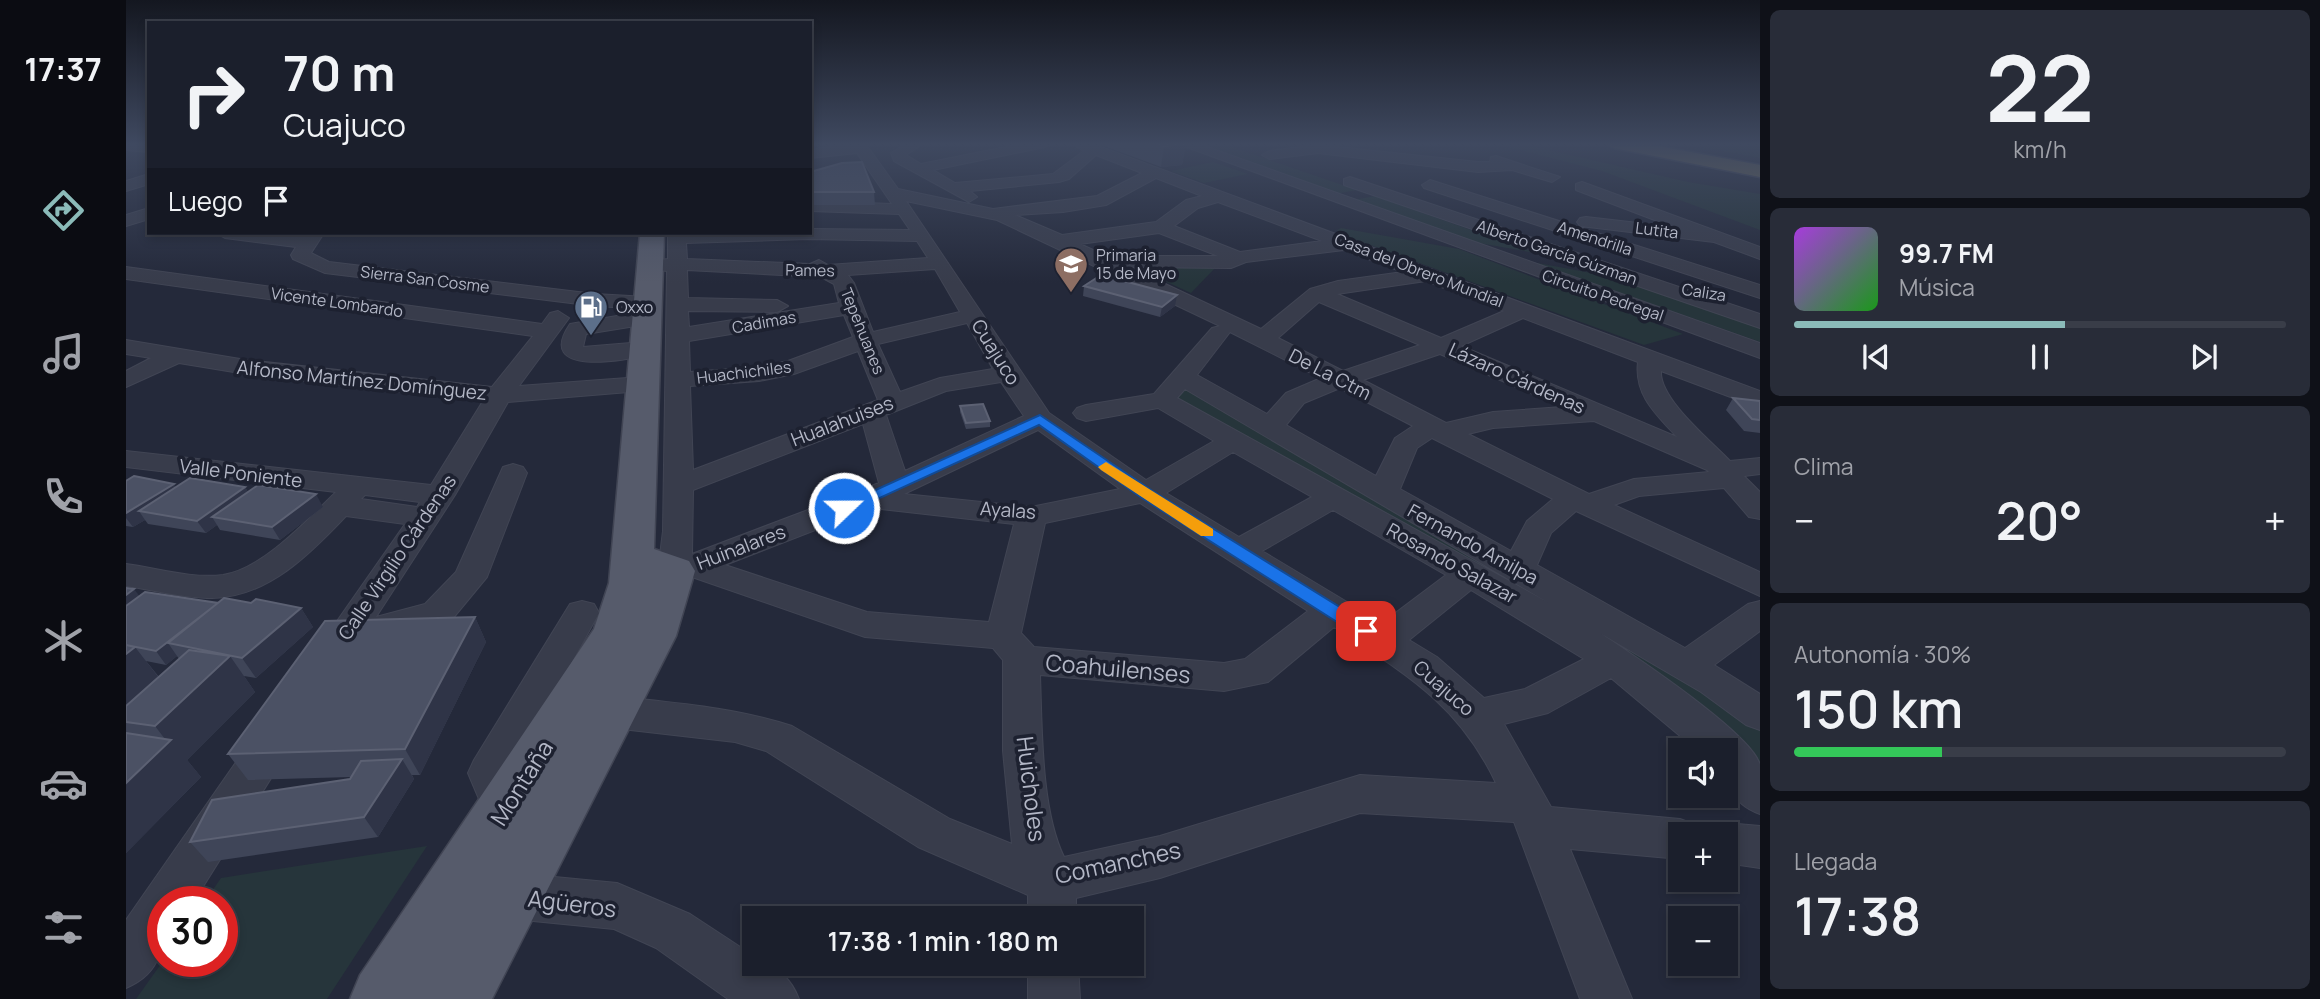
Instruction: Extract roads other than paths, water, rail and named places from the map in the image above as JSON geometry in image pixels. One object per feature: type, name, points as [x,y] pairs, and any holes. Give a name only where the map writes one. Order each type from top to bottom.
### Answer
[{"type":"main road","name":"Montaña","points":[[384,999],[541,798],[614,712],[653,636],[657,569],[640,384],[669,235]]},
{"type":"main road","name":"Montaña","points":[[456,999],[513,896],[541,798],[616,632],[657,569]]},
{"type":"street","points":[[812,205],[841,190]]},
{"type":"street","name":"Cuajuco","points":[[887,190],[941,263],[1040,419],[1145,493],[1424,667],[1477,715],[1505,759],[1533,815],[1613,997]]},
{"type":"street","name":"De La Ctm","points":[[924,190],[991,213],[1103,261],[1580,501],[1760,585]]},
{"type":"street","points":[[954,190],[991,213],[1063,208],[1100,201],[1115,196],[1123,190]]},
{"type":"street","name":"Casa del Obrero Mundial","points":[[1202,190],[1273,216],[1353,232],[1429,274],[1760,400]]},
{"type":"street","name":"Alberto García Gúzman","points":[[1315,190],[1446,240]]},
{"type":"street","name":"Alberto García Gúzman","points":[[1373,190],[1760,321]]},
{"type":"street","name":"Amendrilla","points":[[1445,190],[1760,292]]},
{"type":"street","points":[[1589,190],[1760,253]]},
{"type":"street","points":[[1342,199],[1377,191]]},
{"type":"street","points":[[1060,241],[1161,227],[1192,204],[1219,196]]},
{"type":"street","name":"Lutita","points":[[1516,212],[1714,237]]},
{"type":"street","points":[[126,220],[147,213]]},
{"type":"street","points":[[126,220],[147,223]]},
{"type":"street","points":[[1161,227],[1235,258]]},
{"type":"street","points":[[1103,261],[1235,258],[1353,232],[1446,240],[1613,271]]},
{"type":"street","points":[[812,234],[920,236]]},
{"type":"street","name":"Sierra San Cosme","points":[[259,235],[310,238],[300,255],[325,267],[557,315],[656,298]]},
{"type":"street","name":"Tepehuanes","points":[[808,235],[821,271],[837,275],[844,283],[852,310],[866,340],[882,407],[882,493]]},
{"type":"street","name":"Circuito Pedregal","points":[[1446,240],[1760,351]]},
{"type":"street","points":[[1195,306],[1235,258]]},
{"type":"street","name":"Pames","points":[[656,298],[821,271],[941,263]]},
{"type":"street","name":"Vicente Lombardo","points":[[126,273],[557,315]]},
{"type":"street","points":[[1263,340],[1317,293],[1429,274]]},
{"type":"street","name":"Caliza","points":[[1648,283],[1760,302]]},
{"type":"street","name":"Lázaro Cárdenas","points":[[1317,293],[1444,345],[1724,471],[1760,466]]},
{"type":"street","points":[[656,298],[852,310]]},
{"type":"street","name":"Montaña","points":[[656,298],[678,337],[676,380],[679,485],[678,531],[657,569]]},
{"type":"street","name":"Cadimas","points":[[678,337],[852,310],[973,315]]},
{"type":"street","points":[[1269,428],[1295,398],[1341,379],[1444,345],[1524,310]]},
{"type":"street","name":"Calle Virgilio Cárdenas","points":[[312,684],[433,506],[499,395],[557,315]]},
{"type":"street","name":"Huachichiles","points":[[676,380],[794,368],[866,340],[973,315]]},
{"type":"street","points":[[1086,413],[1173,389],[1220,333]]},
{"type":"street","name":"Alfonso Martínez Domínguez","points":[[126,347],[246,368],[499,395],[640,384]]},
{"type":"street","points":[[126,380],[174,356]]},
{"type":"street","points":[[1650,358],[1648,378],[1658,401],[1760,510]]},
{"type":"street","name":"Hualahuises","points":[[679,485],[940,385],[1011,373]]},
{"type":"street","name":"Fernando Amilpa","points":[[1173,389],[1269,428],[1518,568],[1686,666],[1760,714]]},
{"type":"street","name":"Rosando Salazar","points":[[1173,389],[1234,440],[1471,573],[1614,660],[1712,738]]},
{"type":"street","points":[[1383,493],[1405,444],[1435,429],[1493,420],[1598,413]]},
{"type":"street","name":"Huinalares","points":[[657,569],[882,493],[1040,419]]},
{"type":"street","name":"Ayalas","points":[[882,493],[1031,516],[1145,493],[1234,440]]},
{"type":"street","name":"Valle Poniente","points":[[126,459],[347,497],[433,506]]},
{"type":"street","points":[[1518,568],[1538,528],[1580,501],[1724,471]]},
{"type":"street","points":[[343,638],[437,614],[470,577],[513,473]]},
{"type":"street","points":[[126,575],[209,586],[239,583],[270,567],[347,497]]},
{"type":"street","points":[[1237,552],[1334,497]]},
{"type":"street","name":"Huicholes","points":[[1031,516],[1012,647],[1033,840],[1052,901]]},
{"type":"street","name":"Coahuilenses","points":[[657,569],[866,624],[1012,647],[1035,662],[1224,677],[1255,672],[1332,610]]},
{"type":"street","points":[[1382,642],[1471,573]]},
{"type":"street","points":[[541,798],[494,786],[489,772],[582,613]]},
{"type":"street","points":[[1686,666],[1760,613]]},
{"type":"street","points":[[1477,715],[1534,702],[1614,660]]},
{"type":"street","name":"Comanches","points":[[614,712],[735,726],[778,738],[1052,901],[1160,857],[1360,794],[1533,815],[1668,837]]},
{"type":"street","points":[[177,886],[289,718]]},
{"type":"street","name":"Rosando Salazar","points":[[1738,767],[1760,795]]},
{"type":"street","points":[[1738,844],[1760,846]]},
{"type":"street","name":"Agüeros","points":[[513,896],[617,906],[673,931],[773,999]]},
{"type":"street","points":[[129,951],[147,928]]},
{"type":"street","points":[[1053,976],[1054,999]]},
{"type":"place","name":"Primaria 15 de Mayo","points":[[1071,294]]},
{"type":"place","name":"Oxxo","points":[[591,337]]}]
